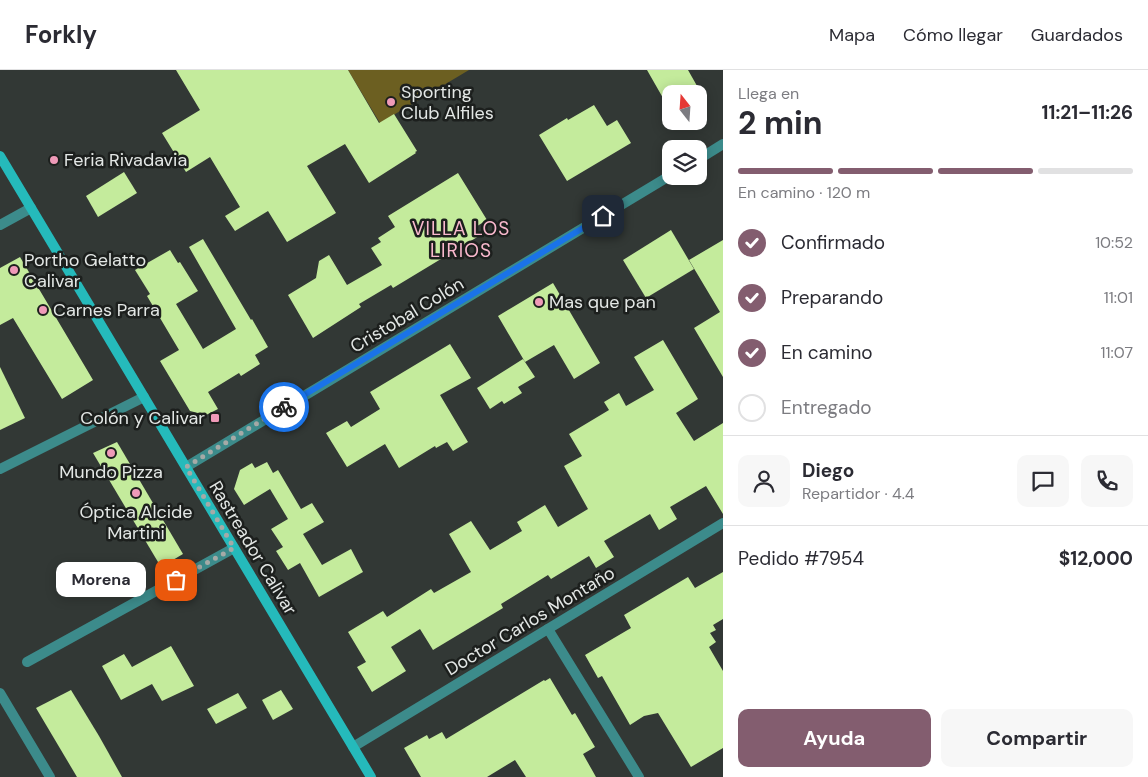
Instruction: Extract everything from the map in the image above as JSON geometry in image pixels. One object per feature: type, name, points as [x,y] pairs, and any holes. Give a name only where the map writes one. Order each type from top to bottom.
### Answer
[{"type":"main road","name":"Rastreador Calivar","points":[[0,156],[371,777]]},
{"type":"street","points":[[707,154],[723,144]]},
{"type":"street","name":"Cristobal Colón","points":[[186,467],[662,180]]},
{"type":"street","points":[[0,225],[31,208]]},
{"type":"street","points":[[0,469],[144,397]]},
{"type":"street","name":"Doctor Carlos Montaño","points":[[353,747],[723,523]]},
{"type":"street","points":[[27,662],[234,548]]},
{"type":"street","points":[[548,629],[639,777]]},
{"type":"street","points":[[0,693],[50,777]]},
{"type":"shaded area","name":"Sporting Club Alfiles","points":[[348,70],[469,70],[380,123]]},
{"type":"building","points":[[176,70],[348,70],[379,123],[394,114],[417,151],[369,183],[345,144],[307,166],[336,213],[287,242],[268,211],[235,231],[225,216],[240,207],[210,157],[186,172],[162,133],[200,110]]},
{"type":"building","points":[[647,70],[688,70],[696,85],[662,85],[662,96]]},
{"type":"building","points":[[594,105],[607,126],[617,120],[631,143],[567,181],[539,135],[567,118],[568,120]]},
{"type":"building","points":[[124,172],[137,193],[98,217],[86,196]]},
{"type":"building","points":[[458,173],[487,220],[474,228],[479,236],[393,288],[391,285],[359,304],[361,307],[313,338],[288,295],[316,278],[319,261],[329,255],[347,285],[382,265],[371,248],[381,242],[378,238],[395,227],[388,216]]},
{"type":"building","points":[[671,230],[694,269],[646,298],[623,260]]},
{"type":"building","points":[[203,239],[268,347],[255,355],[260,364],[241,376],[239,373],[208,392],[218,409],[206,415],[190,411],[160,361],[179,350],[147,296],[150,294],[135,270],[170,250],[198,291],[176,304],[203,349],[236,329],[189,247]]},
{"type":"building","points":[[723,240],[723,377],[694,328],[720,312],[689,260]]},
{"type":"building","points":[[20,257],[93,380],[62,399],[13,318],[0,325],[0,268]]},
{"type":"building","points":[[553,283],[600,363],[574,379],[554,345],[525,362],[498,316]]},
{"type":"building","points":[[663,340],[698,399],[676,413],[694,441],[723,423],[723,514],[706,486],[670,507],[677,519],[659,530],[650,514],[604,541],[614,557],[596,568],[589,556],[551,579],[548,575],[501,604],[503,608],[433,650],[420,629],[391,647],[406,671],[372,692],[357,667],[366,662],[348,632],[383,611],[387,617],[431,589],[434,593],[471,572],[449,534],[471,521],[490,550],[522,531],[517,522],[545,505],[558,527],[588,509],[564,466],[582,456],[569,434],[609,410],[604,402],[619,393],[626,406],[654,390],[634,357]]},
{"type":"building","points":[[450,344],[471,378],[440,395],[468,442],[453,451],[447,442],[436,448],[435,446],[399,468],[385,444],[347,467],[326,433],[347,421],[351,427],[380,409],[370,392]]},
{"type":"building","points":[[523,359],[535,377],[518,387],[522,393],[504,404],[502,401],[490,409],[477,388]]},
{"type":"building","points":[[0,367],[25,418],[0,430]]},
{"type":"building","points":[[117,442],[183,554],[161,567],[93,453]]},
{"type":"building","points":[[267,462],[273,473],[278,470],[301,509],[312,503],[324,522],[303,534],[322,565],[351,549],[363,572],[319,597],[300,563],[288,570],[276,551],[283,547],[271,529],[288,519],[270,489],[244,505],[234,489],[240,470],[252,463],[255,468]]},
{"type":"building","points":[[723,572],[723,619],[713,625],[716,630],[710,633],[716,642],[709,647],[723,671],[723,748],[691,767],[658,713],[644,716],[630,725],[602,676],[598,678],[585,655],[631,628],[624,615],[688,577],[695,588]]},
{"type":"building","points":[[171,646],[194,686],[162,701],[152,684],[121,700],[102,666],[124,654],[132,667]]},
{"type":"building","points":[[550,678],[572,715],[575,713],[595,747],[583,754],[596,777],[526,777],[515,760],[487,777],[421,777],[404,748],[427,735],[429,739],[442,732],[446,739]]},
{"type":"building","points":[[71,690],[122,777],[77,777],[36,708]]},
{"type":"building","points":[[281,690],[293,709],[273,720],[262,700]]},
{"type":"building","points":[[238,693],[247,708],[216,724],[207,709]]},
{"type":"way so far","points":[[176,580],[234,548],[186,467],[284,407]]},
{"type":"place","name":"Sporting Club Alfiles","points":[[391,102]]},
{"type":"place","name":"Feria Rivadavia","points":[[54,160]]},
{"type":"place","name":"Portho Gelatto Calivar","points":[[14,270]]},
{"type":"place","name":"Mas que pan","points":[[539,302]]},
{"type":"place","name":"Carnes Parra","points":[[43,310]]},
{"type":"place","name":"Colón y Calivar","points":[[215,418]]},
{"type":"place","name":"Mundo Pizza","points":[[111,453]]},
{"type":"place","name":"Óptica Alcide Martini","points":[[136,493]]},
{"type":"place","name":"Morena","points":[[176,580]]},
{"type":"district","name":"VILLA LOS LIRIOS","points":[[461,239]]},
{"type":"route","points":[[284,407],[603,216]]}]
